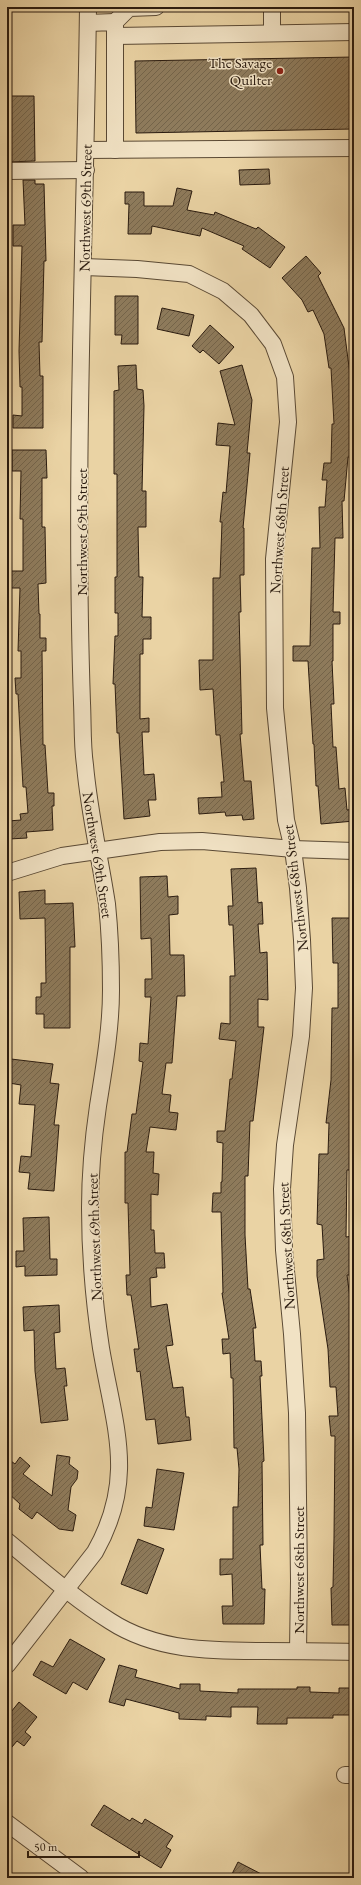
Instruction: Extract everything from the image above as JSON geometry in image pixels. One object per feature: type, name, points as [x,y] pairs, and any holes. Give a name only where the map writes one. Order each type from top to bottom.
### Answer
[{"type":"street","points":[[115,150],[115,29],[129,8],[156,7]]},
{"type":"street","points":[[272,7],[272,34]]},
{"type":"street","points":[[88,15],[115,29],[272,34],[354,32]]},
{"type":"street","name":"Northwest 69th Street","points":[[7,1665],[95,1552],[113,1515],[120,1480],[116,1431],[101,1345],[93,1280],[90,1211],[94,1143],[110,1031],[111,995],[110,937],[84,764],[82,696],[80,534],[81,344],[84,267],[88,15]]},
{"type":"street","points":[[86,150],[354,148]]},
{"type":"street","points":[[7,171],[86,170]]},
{"type":"street","name":"Northwest 68th Street","points":[[84,267],[137,269],[189,274],[223,291],[251,315],[273,344],[285,377],[288,422],[274,559],[275,708],[286,820],[293,849],[302,940],[304,988],[301,1036],[285,1145],[282,1189],[284,1250],[292,1334],[297,1413],[299,1581],[298,1651]]},
{"type":"street","points":[[7,873],[62,856],[160,842],[202,841],[293,849],[354,851]]},
{"type":"street","points":[[7,1541],[65,1589],[110,1622],[161,1643],[185,1648],[212,1651],[354,1652]]},
{"type":"street","points":[[7,1823],[81,1878]]},
{"type":"building","points":[[354,57],[354,129],[136,133],[135,61]]},
{"type":"building","points":[[7,96],[34,96],[35,161],[7,162]]},
{"type":"building","points":[[269,169],[270,184],[240,185],[239,170]]},
{"type":"building","points":[[23,180],[35,180],[35,184],[44,184],[46,261],[44,261],[42,342],[39,342],[40,376],[43,376],[43,428],[13,428],[13,415],[22,416],[22,387],[20,387],[19,351],[22,246],[13,246],[13,225],[25,225]]},
{"type":"building","points":[[177,188],[192,191],[187,210],[214,215],[215,212],[256,229],[258,227],[285,247],[270,268],[242,249],[244,246],[202,228],[200,236],[152,226],[151,234],[128,234],[129,204],[125,204],[125,192],[144,192],[144,206],[173,206]]},
{"type":"building","points":[[306,256],[321,273],[318,276],[344,328],[350,375],[352,374],[354,410],[354,457],[348,457],[344,501],[342,501],[343,538],[335,538],[333,612],[340,612],[340,624],[333,624],[332,661],[334,704],[331,704],[333,747],[336,747],[339,789],[345,788],[347,810],[354,809],[354,821],[321,824],[318,786],[316,786],[308,661],[293,661],[293,646],[310,646],[312,548],[320,548],[319,507],[325,507],[327,480],[322,480],[324,463],[331,463],[332,424],[334,424],[331,368],[329,368],[324,334],[313,310],[308,312],[302,300],[282,278]]},
{"type":"building","points":[[115,296],[138,296],[138,344],[121,344],[122,335],[115,335]]},
{"type":"building","points":[[162,308],[194,315],[189,336],[157,329]]},
{"type":"building","points":[[210,325],[234,347],[219,364],[203,350],[200,353],[192,346]]},
{"type":"building","points":[[136,365],[137,389],[143,390],[142,491],[146,491],[146,527],[138,527],[139,577],[143,577],[142,617],[151,617],[151,639],[143,639],[143,654],[140,654],[140,719],[149,718],[149,732],[142,732],[144,775],[154,774],[156,800],[148,800],[150,816],[124,819],[119,733],[117,733],[115,684],[113,684],[115,636],[118,636],[118,613],[115,613],[115,577],[117,577],[117,474],[114,474],[114,391],[119,390],[118,366]]},
{"type":"building","points":[[242,365],[252,400],[247,453],[250,453],[243,528],[244,575],[240,575],[241,612],[239,612],[242,734],[240,734],[244,781],[251,781],[254,819],[243,820],[242,815],[226,816],[225,812],[199,814],[198,798],[222,797],[221,782],[224,782],[220,735],[216,735],[213,689],[200,690],[199,660],[213,660],[213,578],[220,578],[222,522],[220,522],[223,492],[226,493],[230,446],[216,445],[218,423],[235,425],[220,371]]},
{"type":"building","points":[[12,450],[46,450],[47,478],[42,478],[42,527],[45,527],[46,583],[38,584],[40,638],[46,638],[46,651],[42,651],[43,745],[45,745],[48,793],[54,793],[54,806],[52,806],[53,830],[26,832],[27,838],[9,839],[8,821],[21,820],[20,814],[28,813],[26,787],[23,787],[18,694],[16,694],[15,678],[21,678],[21,651],[18,651],[20,588],[7,588],[7,571],[23,571],[23,519],[20,519],[21,471],[12,471]]},
{"type":"building","points":[[256,868],[258,903],[262,902],[263,924],[258,924],[260,953],[267,952],[268,1000],[258,999],[258,1027],[264,1027],[253,1121],[250,1121],[248,1176],[245,1176],[245,1235],[248,1289],[250,1289],[256,1328],[253,1328],[255,1361],[261,1361],[262,1376],[260,1376],[264,1461],[262,1462],[263,1545],[260,1545],[262,1589],[265,1589],[264,1624],[223,1624],[222,1606],[233,1606],[232,1574],[220,1575],[220,1559],[233,1559],[233,1507],[238,1507],[239,1469],[237,1448],[234,1448],[233,1378],[231,1378],[230,1353],[223,1354],[222,1339],[229,1339],[222,1293],[221,1212],[212,1212],[213,1193],[221,1193],[222,1182],[223,1143],[217,1142],[217,1131],[225,1131],[230,1079],[232,1079],[236,1041],[219,1039],[221,1023],[230,1024],[230,976],[235,976],[233,925],[229,925],[228,906],[233,906],[231,869]]},
{"type":"building","points":[[167,876],[168,897],[178,896],[178,914],[169,915],[170,955],[184,955],[185,996],[177,996],[172,1063],[166,1063],[162,1094],[171,1095],[169,1112],[178,1113],[176,1130],[150,1127],[146,1152],[154,1152],[153,1173],[159,1174],[158,1195],[151,1194],[151,1230],[154,1230],[155,1253],[164,1253],[165,1268],[156,1268],[157,1277],[150,1278],[151,1307],[167,1304],[173,1345],[166,1346],[173,1388],[183,1387],[186,1417],[189,1417],[191,1440],[158,1444],[155,1419],[146,1420],[140,1371],[137,1372],[134,1349],[139,1349],[131,1295],[127,1295],[126,1275],[130,1275],[128,1203],[125,1203],[125,1152],[127,1152],[132,1114],[136,1114],[143,1062],[139,1061],[140,1043],[148,1044],[151,997],[145,997],[145,979],[152,979],[151,938],[141,939],[140,877]]},
{"type":"building","points":[[45,890],[45,904],[73,903],[75,947],[70,947],[70,1028],[44,1028],[44,1014],[36,1014],[36,997],[41,997],[41,983],[46,983],[45,918],[20,919],[19,892]]},
{"type":"building","points":[[332,918],[354,918],[354,1057],[352,1057],[351,1081],[353,1082],[352,1096],[354,1096],[354,1170],[347,1170],[346,1237],[353,1236],[354,1250],[354,1258],[351,1258],[352,1275],[347,1275],[354,1329],[354,1581],[352,1581],[354,1625],[332,1625],[331,1588],[333,1587],[335,1436],[331,1436],[329,1416],[338,1416],[336,1387],[330,1387],[328,1349],[317,1276],[317,1260],[324,1259],[322,1225],[317,1224],[319,1154],[328,1154],[329,1123],[326,1123],[331,1080],[332,1008],[338,1008],[338,963],[333,963]]},
{"type":"building","points":[[11,1059],[53,1064],[50,1083],[59,1084],[54,1125],[59,1125],[54,1191],[28,1189],[30,1173],[19,1172],[21,1156],[31,1157],[35,1105],[19,1104],[21,1085],[9,1083]]},
{"type":"building","points":[[49,1217],[50,1259],[57,1259],[57,1275],[25,1276],[25,1266],[16,1267],[16,1251],[24,1251],[23,1218]]},
{"type":"building","points":[[59,1305],[60,1332],[54,1333],[56,1369],[65,1368],[67,1386],[64,1386],[68,1420],[41,1423],[35,1371],[34,1330],[24,1331],[23,1307]]},
{"type":"building","points":[[57,1455],[70,1457],[69,1464],[78,1471],[77,1479],[71,1487],[68,1510],[76,1515],[73,1531],[59,1529],[37,1512],[32,1519],[19,1509],[20,1504],[7,1492],[7,1458],[15,1464],[20,1457],[30,1466],[23,1474],[52,1496]]},
{"type":"building","points":[[157,1469],[184,1473],[174,1530],[144,1526],[146,1507],[152,1508]]},
{"type":"building","points":[[138,1539],[164,1549],[147,1594],[121,1584]]},
{"type":"building","points":[[70,1639],[105,1659],[87,1690],[73,1682],[66,1694],[33,1675],[41,1661],[53,1667]]},
{"type":"building","points":[[119,1665],[137,1670],[135,1677],[180,1689],[180,1684],[200,1684],[200,1691],[238,1693],[238,1689],[297,1689],[297,1687],[310,1687],[310,1692],[339,1693],[339,1688],[354,1688],[354,1715],[333,1715],[333,1718],[287,1718],[287,1724],[257,1724],[258,1707],[231,1707],[231,1717],[206,1716],[206,1720],[179,1719],[179,1713],[126,1699],[124,1706],[109,1702]]},
{"type":"building","points":[[19,1702],[37,1717],[25,1732],[31,1737],[24,1746],[17,1741],[7,1753],[7,1717]]},
{"type":"building","points":[[104,1805],[130,1821],[132,1818],[142,1824],[145,1819],[173,1836],[166,1847],[171,1850],[161,1868],[91,1825]]},
{"type":"building","points":[[238,1862],[269,1878],[230,1878]]},
{"type":"place","name":"The Savage Quilter","points":[[280,71]]}]
